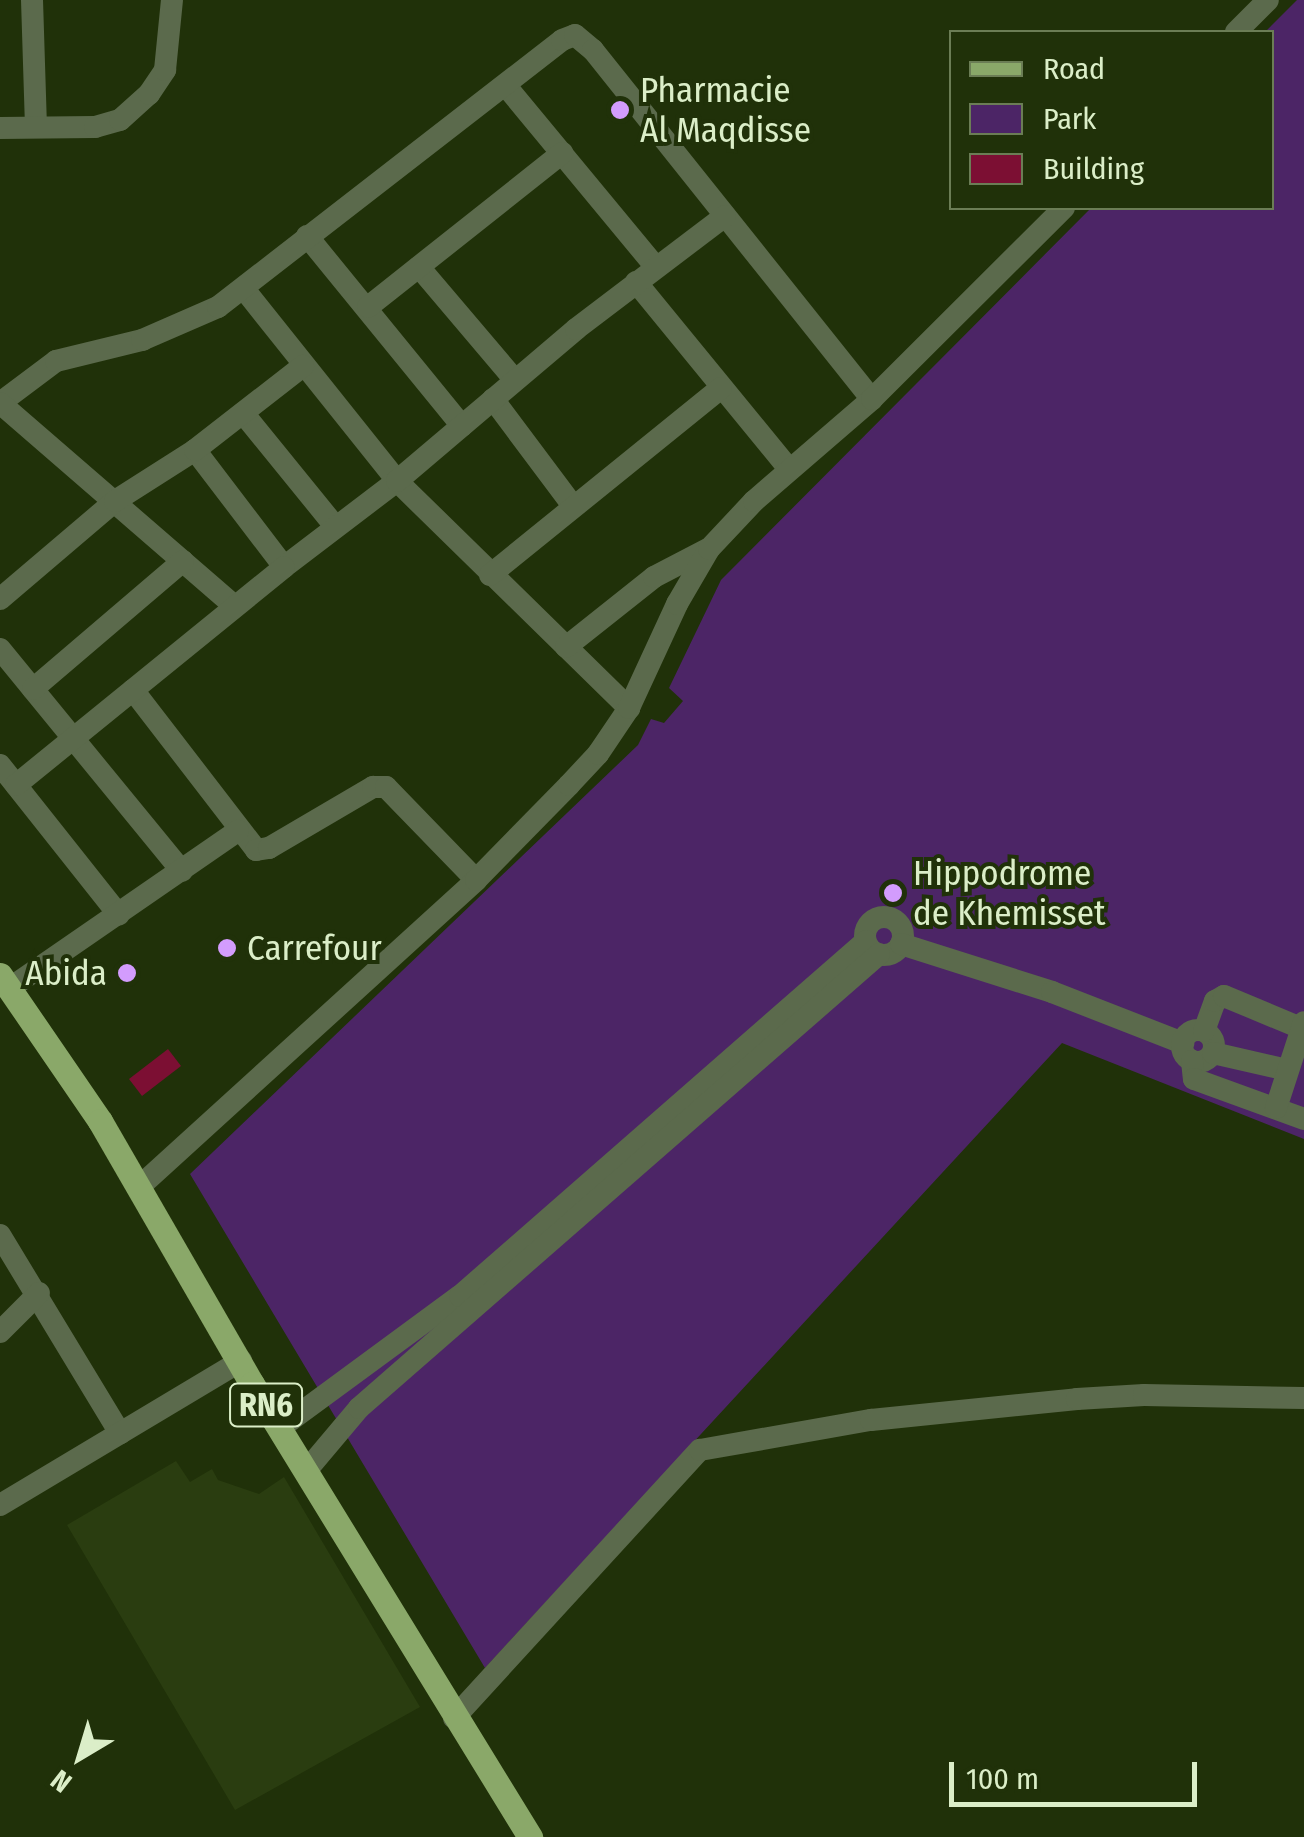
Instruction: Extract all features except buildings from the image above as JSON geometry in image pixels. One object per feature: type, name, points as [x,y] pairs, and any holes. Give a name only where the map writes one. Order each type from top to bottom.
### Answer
[{"type":"main road","name":"RN6","points":[[5,982],[78,1086],[454,1718],[530,1837]]},
{"type":"street","points":[[32,0],[36,128]]},
{"type":"street","points":[[0,128],[103,126],[120,120],[165,70],[172,0]]},
{"type":"street","points":[[1238,30],[1268,0]]},
{"type":"street","points":[[233,605],[0,403],[56,361],[142,340],[218,307],[566,36],[579,36],[872,399]]},
{"type":"street","points":[[506,86],[656,267]]},
{"type":"street","points":[[368,307],[562,153]]},
{"type":"street","points":[[138,1188],[476,880],[598,754],[629,708],[677,604],[709,549],[789,469],[872,399],[1062,210]]},
{"type":"street","points":[[16,785],[233,605],[396,481],[636,282],[725,216]]},
{"type":"street","points":[[307,236],[462,426]]},
{"type":"street","points":[[419,267],[515,380]]},
{"type":"street","points":[[636,282],[789,469]]},
{"type":"street","points":[[244,289],[396,481],[629,708]]},
{"type":"street","points":[[0,600],[115,501],[194,450],[303,366]]},
{"type":"street","points":[[490,575],[721,388]]},
{"type":"street","points":[[493,399],[573,506]]},
{"type":"street","points":[[242,413],[334,526]]},
{"type":"street","points":[[194,450],[284,566]]},
{"type":"street","points":[[566,648],[654,577],[709,549]]},
{"type":"street","points":[[34,689],[183,561]]},
{"type":"street","points":[[0,649],[182,871]]},
{"type":"street","points":[[133,690],[250,846],[263,851],[372,787],[386,787],[476,880]]},
{"type":"street","points":[[0,765],[119,915]]},
{"type":"street","points":[[5,982],[119,915],[238,831]]},
{"type":"street","points":[[884,916],[902,928],[901,944],[892,953],[872,948],[867,926],[884,916]]},
{"type":"street","points":[[901,944],[1052,992],[1198,1047],[1287,1070]]},
{"type":"street","points":[[280,1428],[336,1392],[460,1296],[872,948]]},
{"type":"street","points":[[306,1471],[360,1408],[872,948]]},
{"type":"street","points":[[1276,1108],[1303,1025],[1224,996],[1215,1001],[1198,1047],[1194,1078],[1276,1108],[1304,1118]]},
{"type":"street","points":[[0,1235],[39,1293],[120,1433]]},
{"type":"street","points":[[0,1332],[39,1293]]},
{"type":"street","points":[[0,1505],[240,1361]]},
{"type":"street","points":[[454,1718],[700,1450],[871,1420],[1078,1399],[1144,1395],[1304,1398]]},
{"type":"shaded area","points":[[176,1461],[190,1482],[212,1469],[218,1480],[259,1494],[284,1477],[420,1707],[235,1810],[67,1525]]},
{"type":"green space","name":"Hippodrome de Khemisset","points":[[1297,0],[1304,0],[1304,1139],[1062,1043],[485,1668],[190,1174],[638,745],[651,719],[664,723],[683,701],[669,688],[721,580],[1089,210],[1274,210],[1274,30],[1267,30]]},
{"type":"place","name":"Pharmacie Al Maqdisse","points":[[620,110]]},
{"type":"place","name":"Hippodrome de Khemisset","points":[[893,893]]},
{"type":"place","name":"Carrefour","points":[[227,948]]},
{"type":"place","name":"Abida","points":[[127,973]]}]
